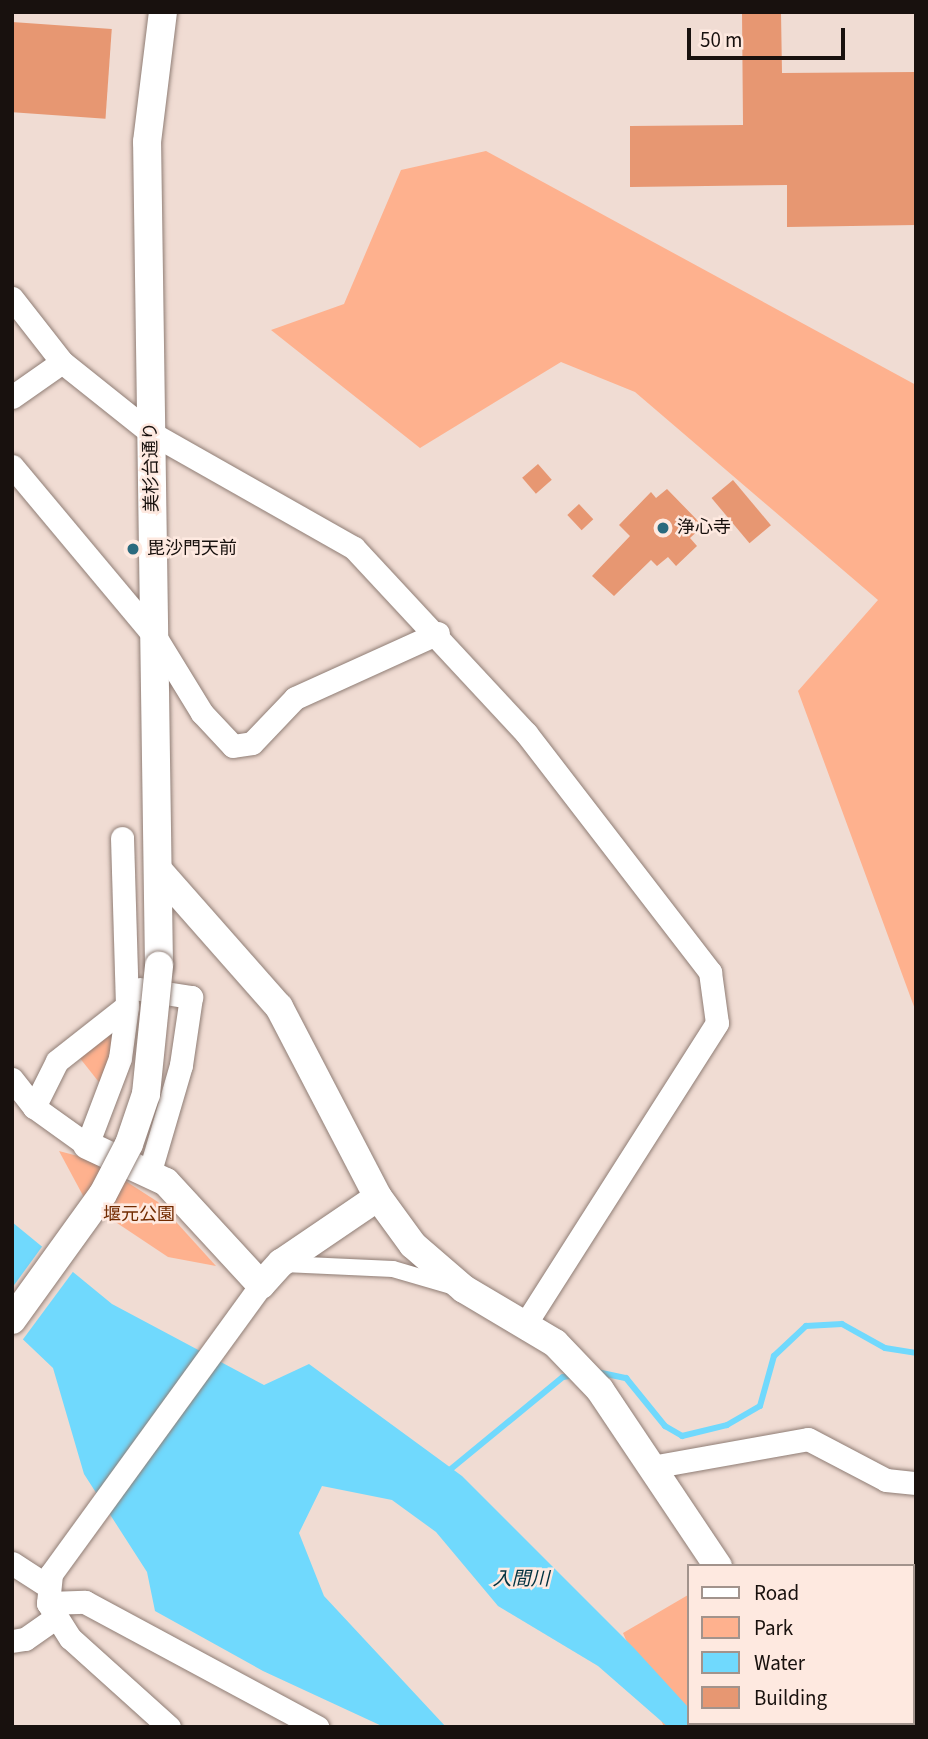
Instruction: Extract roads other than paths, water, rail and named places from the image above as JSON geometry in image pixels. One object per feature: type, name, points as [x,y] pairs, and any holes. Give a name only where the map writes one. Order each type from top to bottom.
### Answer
[{"type":"street","name":"美杉台通り","points":[[12,1320],[103,1195],[129,1144],[155,1041],[159,965],[159,871],[146,142],[163,12]]},
{"type":"street","points":[[12,298],[62,362],[151,433],[354,548],[438,633],[526,733],[686,936],[716,987],[717,1023],[525,1324]]},
{"type":"street","points":[[12,397],[62,362]]},
{"type":"street","points":[[12,466],[156,638],[202,712],[233,746],[252,743],[295,698],[438,633]]},
{"type":"street","points":[[87,1145],[120,1058],[128,996],[122,838]]},
{"type":"street","points":[[159,871],[300,1038],[378,1197],[413,1245],[464,1289],[525,1324],[573,1362],[595,1385],[657,1466],[717,1564]]},
{"type":"street","points":[[34,1107],[57,1061],[128,996],[191,997],[181,1065],[150,1171]]},
{"type":"street","points":[[12,1079],[34,1107],[87,1145],[150,1171],[182,1196],[228,1256],[261,1285]]},
{"type":"street","points":[[12,1640],[25,1639],[228,1324],[281,1264],[378,1197]]},
{"type":"street","points":[[281,1264],[393,1269],[464,1289]]},
{"type":"street","points":[[657,1466],[808,1439],[886,1480],[916,1483]]},
{"type":"street","points":[[12,1563],[52,1594],[169,1727]]},
{"type":"street","points":[[52,1594],[85,1602],[317,1727]]},
{"type":"water","name":"入間川","points":[[12,1222],[112,1304],[264,1385],[309,1364],[462,1476],[634,1648],[687,1706],[687,1725],[706,1727],[668,1727],[598,1666],[498,1606],[436,1532],[392,1500],[322,1486],[299,1533],[324,1596],[446,1727],[384,1727],[263,1671],[155,1611],[147,1572],[84,1474],[53,1368],[12,1329]]},
{"type":"waterway","points":[[597,1372],[626,1378],[665,1426],[682,1436],[727,1425],[760,1406],[774,1356],[806,1326],[842,1324],[885,1348],[916,1353]]},
{"type":"waterway","points":[[446,1473],[563,1377],[576,1375]]},
{"type":"place","name":"浄心寺","points":[[663,528]]},
{"type":"place","name":"毘沙門天前","points":[[133,549]]},
{"type":"park label","name":"堰元公園","points":[[139,1215]]}]
